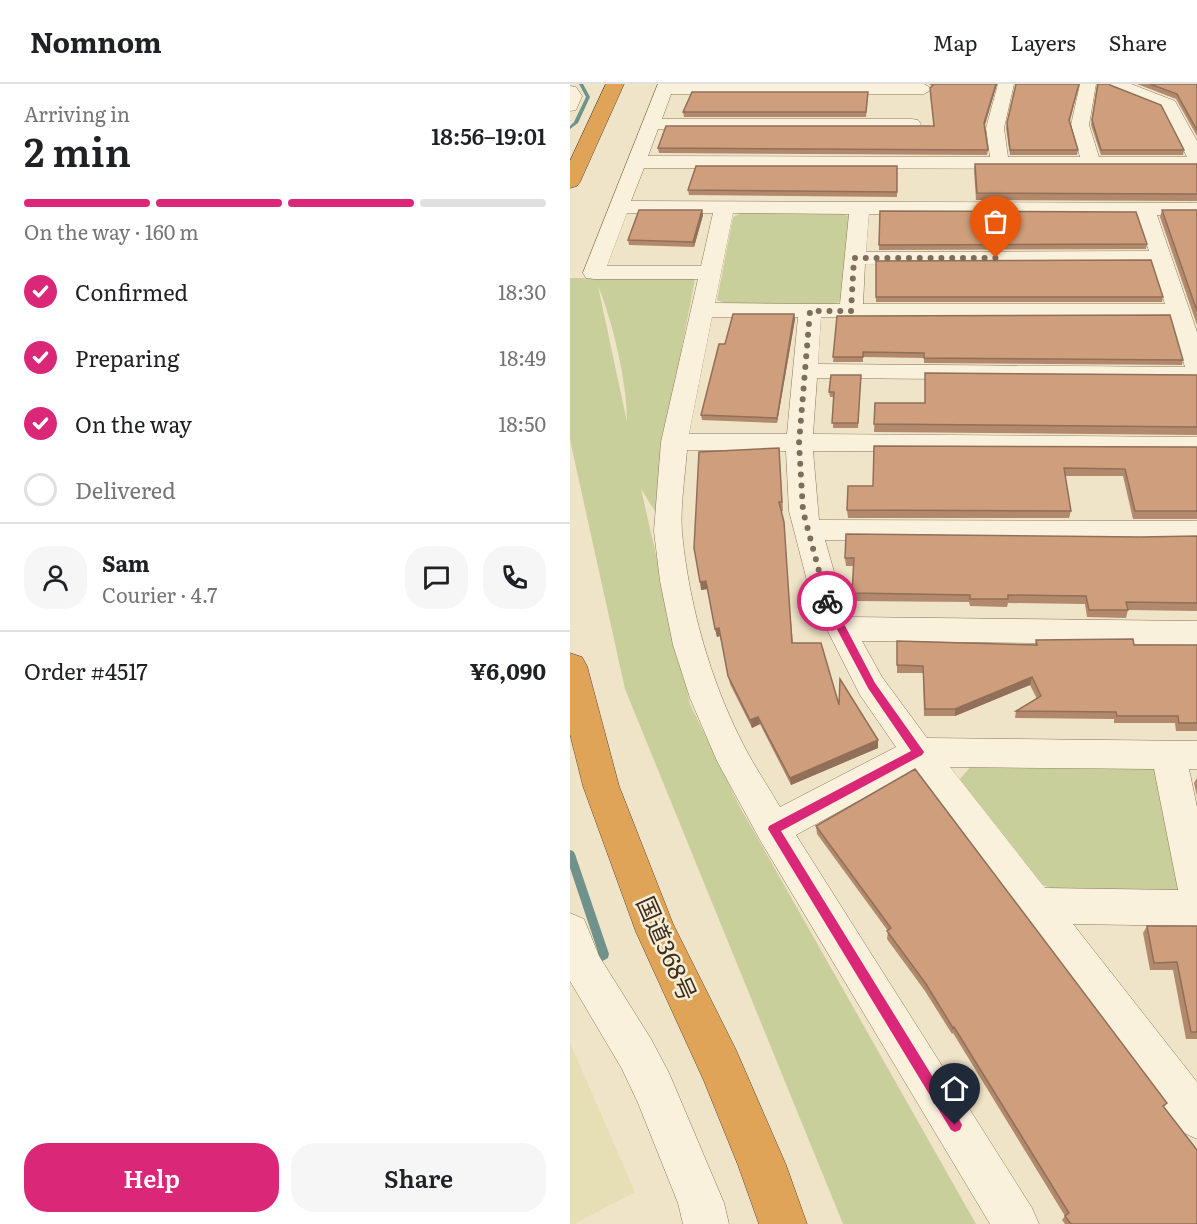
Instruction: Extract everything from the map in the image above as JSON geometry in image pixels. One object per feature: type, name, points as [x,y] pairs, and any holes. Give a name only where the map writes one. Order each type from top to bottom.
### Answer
[{"type":"highway","points":[[570,182],[615,84]]},
{"type":"highway","name":"国道368号","points":[[570,666],[601,786],[656,932],[724,1077],[762,1165],[783,1224]]},
{"type":"street","points":[[1000,163],[995,128],[1006,84]]},
{"type":"street","points":[[1088,84],[1080,125],[1090,163]]},
{"type":"street","points":[[1116,84],[1169,105],[1197,158]]},
{"type":"street","points":[[709,273],[594,273],[665,87],[925,87],[914,108],[912,124],[913,208]]},
{"type":"street","points":[[570,91],[574,96],[570,106]]},
{"type":"street","points":[[651,124],[912,124]]},
{"type":"street","points":[[636,162],[1197,163]]},
{"type":"street","points":[[620,207],[1197,208]]},
{"type":"street","points":[[724,208],[674,442],[668,531],[675,581],[689,645],[706,698],[729,751],[773,829],[1016,1224]]},
{"type":"street","points":[[851,311],[860,208]]},
{"type":"street","points":[[1145,208],[1197,367]]},
{"type":"street","points":[[854,258],[1162,257]]},
{"type":"street","points":[[702,310],[1178,311]]},
{"type":"street","points":[[810,311],[799,443],[803,511],[827,600],[840,629],[871,686],[918,752],[1192,1105]]},
{"type":"street","points":[[806,371],[1197,374]]},
{"type":"street","points":[[674,442],[1197,445]]},
{"type":"street","points":[[807,530],[1197,531]]},
{"type":"street","points":[[840,629],[1197,633]]},
{"type":"street","points":[[773,829],[918,752],[1183,754],[1197,890]]},
{"type":"street","points":[[1037,906],[1197,908]]},
{"type":"street","points":[[580,958],[646,1071],[701,1203],[706,1224]]},
{"type":"shaded area","points":[[570,1043],[635,1192],[574,1224],[570,1224]]},
{"type":"green space","points":[[744,212],[841,213],[850,217],[843,300],[830,306],[730,305],[717,300],[733,217]]},
{"type":"green space","points":[[570,278],[695,279],[666,430],[656,513],[641,489],[690,704],[741,809],[976,1224],[843,1224],[625,689],[570,440]],"holes":[[[598,286],[622,371],[627,422]]]},
{"type":"green space","points":[[972,765],[1151,766],[1163,776],[1184,882],[1177,896],[1059,892],[1037,882],[958,781]]},
{"type":"building","points":[[934,84],[996,84],[984,123],[988,150],[658,148],[666,126],[934,126],[930,88]]},
{"type":"building","points":[[1016,84],[1079,84],[1069,120],[1078,150],[1010,150],[1007,123]]},
{"type":"building","points":[[1098,84],[1109,84],[1161,105],[1184,150],[1101,150],[1092,120]]},
{"type":"building","points":[[1150,84],[1197,84],[1197,130],[1177,94]]},
{"type":"building","points":[[692,92],[868,92],[866,112],[683,112]]},
{"type":"building","points":[[975,164],[1197,164],[1197,194],[977,193]]},
{"type":"building","points":[[696,166],[897,166],[897,192],[688,190]]},
{"type":"building","points":[[639,210],[702,210],[693,242],[628,240]]},
{"type":"building","points":[[1162,210],[1197,210],[1197,311]]},
{"type":"building","points":[[880,211],[1136,212],[1147,244],[879,245]]},
{"type":"building","points":[[1151,260],[1163,297],[876,297],[876,261]]},
{"type":"building","points":[[733,314],[794,314],[777,418],[701,415],[719,344],[725,344]]},
{"type":"building","points":[[1170,315],[1183,360],[924,358],[924,353],[863,352],[863,357],[833,357],[837,316]]},
{"type":"building","points":[[925,373],[1197,375],[1197,427],[874,424],[875,403],[925,403]]},
{"type":"building","points":[[831,375],[861,375],[858,423],[832,423],[834,392],[829,392]]},
{"type":"building","points":[[874,446],[1197,447],[1197,511],[1135,511],[1125,469],[1064,468],[1071,511],[847,510],[848,486],[873,486]]},
{"type":"building","points":[[779,448],[782,502],[779,502],[784,522],[792,643],[821,643],[839,705],[840,679],[878,740],[790,778],[758,717],[750,720],[728,676],[719,628],[715,629],[706,581],[700,582],[694,548],[699,452]]},
{"type":"building","points":[[846,534],[1197,536],[1197,603],[1126,602],[1128,610],[1089,610],[1086,596],[1008,595],[1008,599],[970,599],[970,595],[852,593],[854,558],[845,558]]},
{"type":"building","points":[[1133,639],[1134,645],[1197,645],[1197,723],[1179,723],[1178,716],[1117,716],[1116,712],[1016,711],[1041,696],[1032,677],[955,709],[925,709],[923,666],[897,665],[897,641],[1037,645],[1036,640]]},
{"type":"building","points":[[915,769],[1167,1103],[1163,1106],[1197,1150],[1197,1224],[1071,1224],[1065,1216],[1069,1213],[954,1027],[887,931],[891,928],[816,826]]},
{"type":"building","points":[[1147,926],[1197,926],[1197,1032],[1191,1032],[1177,962],[1154,963]]},
{"type":"waterway","points":[[570,128],[576,123],[588,97],[581,84]]},
{"type":"waterway","points":[[570,854],[604,954],[590,963]]},
{"type":"way so far","points":[[827,601],[803,511],[799,443],[810,311],[851,311],[854,258],[996,258]]},
{"type":"route","points":[[827,601],[871,686],[918,752],[773,829],[955,1125]]}]
